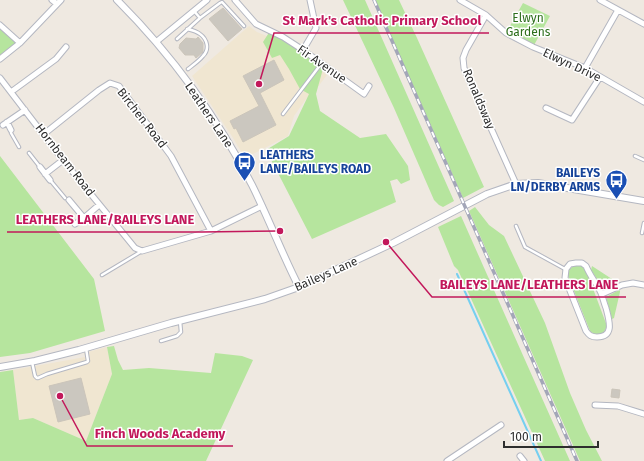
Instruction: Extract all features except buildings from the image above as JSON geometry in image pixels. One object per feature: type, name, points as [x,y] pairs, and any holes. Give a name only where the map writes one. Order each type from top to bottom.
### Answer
[{"type":"street","points":[[0,59],[20,43],[59,2],[52,0]]},
{"type":"street","name":"Leathers Lane","points":[[117,0],[156,42],[195,93],[217,126],[241,164],[299,287]]},
{"type":"street","points":[[195,0],[200,5]]},
{"type":"street","points":[[156,42],[207,0]]},
{"type":"street","name":"Fir Avenue","points":[[236,0],[256,24],[283,37],[364,94],[369,86]]},
{"type":"street","points":[[303,50],[316,28],[310,0]]},
{"type":"street","name":"Elwyn Drive","points":[[460,0],[486,15],[506,33],[533,47],[584,68],[644,102]]},
{"type":"street","points":[[600,0],[644,24]]},
{"type":"street","points":[[584,68],[618,10]]},
{"type":"street","name":"Ronaldsway","points":[[486,15],[466,50],[463,58],[464,68],[516,184]]},
{"type":"street","points":[[0,25],[20,43]]},
{"type":"street","points":[[11,92],[56,59],[66,47]]},
{"type":"street","points":[[546,108],[572,120],[600,77]]},
{"type":"street","name":"Hornbeam Road","points":[[0,78],[135,248],[142,251]]},
{"type":"street","name":"Birchen Road","points":[[44,134],[110,82],[119,86],[170,156],[211,231]]},
{"type":"street","points":[[11,130],[5,123],[25,110]]},
{"type":"street","points":[[45,174],[64,160]]},
{"type":"street","points":[[40,167],[50,180]]},
{"type":"street","name":"Baileys Lane","points":[[0,367],[32,362],[86,348],[179,321],[265,299],[299,287],[393,243],[468,203],[487,194],[516,184],[538,184],[644,201]]},
{"type":"street","points":[[67,199],[84,218]]},
{"type":"street","points":[[75,224],[100,204]]},
{"type":"street","points":[[142,251],[211,231],[262,206]]},
{"type":"street","points":[[582,263],[586,266],[602,294],[610,323],[609,329],[603,336],[594,337],[590,336],[586,331],[565,278],[566,269],[570,264],[582,263]]},
{"type":"street","points":[[602,294],[622,285],[633,283],[644,285]]},
{"type":"street","points":[[595,405],[618,406],[644,414]]},
{"type":"street","points":[[447,461],[501,425]]},
{"type":"lane","points":[[177,39],[200,18],[222,2],[244,26]]},
{"type":"lane","points":[[194,11],[200,18]]},
{"type":"lane","points":[[187,29],[199,33],[204,38],[207,45],[205,54],[188,69]]},
{"type":"lane","points":[[283,114],[322,63]]},
{"type":"lane","points":[[11,130],[11,134],[20,147]]},
{"type":"lane","points":[[29,153],[40,167]]},
{"type":"lane","points":[[635,156],[644,160]]},
{"type":"lane","points":[[50,180],[67,199]]},
{"type":"lane","points":[[642,233],[644,223]]},
{"type":"lane","points":[[516,226],[524,247],[566,269]]},
{"type":"lane","points":[[102,275],[142,251]]},
{"type":"lane","points":[[161,341],[177,336],[181,332],[179,321]]},
{"type":"lane","points":[[32,362],[35,376],[38,378],[87,362],[86,348]]},
{"type":"shaded area","points":[[249,26],[257,32],[287,46],[327,75],[314,92],[309,95],[294,116],[288,136],[245,158],[192,76]]},
{"type":"shaded area","points":[[107,347],[112,374],[86,441],[33,418],[19,420],[13,370],[85,357],[84,353]]},
{"type":"green space","points":[[343,0],[365,0],[454,201],[443,207],[434,200],[394,108]]},
{"type":"green space","points":[[375,0],[399,0],[484,187],[463,198]]},
{"type":"green space","name":"Elwyn Gardens","points":[[523,3],[550,16],[533,47],[506,33]]},
{"type":"green space","points":[[0,29],[16,43],[0,55]]},
{"type":"green space","points":[[270,31],[324,65],[316,94],[320,111],[360,138],[386,134],[408,166],[410,180],[401,184],[397,179],[390,181],[396,202],[312,239],[266,150],[289,136],[309,94],[300,89],[280,55],[272,58],[263,42]]},
{"type":"green space","points":[[0,156],[94,279],[105,331],[30,353],[0,357]]},
{"type":"green space","points":[[475,207],[489,225],[504,236],[545,323],[570,393],[586,430],[602,461],[580,461],[469,211]]},
{"type":"green space","points":[[461,216],[570,461],[545,461],[458,270],[454,266],[438,227]]},
{"type":"green space","points":[[579,265],[586,270],[607,326],[602,334],[594,334],[590,331],[568,276],[571,268]]},
{"type":"green space","points":[[592,266],[615,281],[615,284],[605,289],[603,288],[591,270]]},
{"type":"green space","points":[[619,290],[620,292],[614,318],[612,319],[606,297]]},
{"type":"green space","points":[[114,346],[123,370],[149,368],[211,373],[215,353],[242,356],[253,360],[206,461],[0,461],[0,372],[13,370],[19,420],[33,418],[86,441],[112,374],[107,347]]},
{"type":"waterway","points":[[457,274],[541,461]]},
{"type":"railway","points":[[374,0],[577,461]]},
{"type":"place","name":"St Mark's Catholic Primary School","points":[[259,84]]},
{"type":"place","name":"LEATHERS LANE/BAILEYS ROAD","points":[[245,182]]},
{"type":"place","name":"BAILEYS LN/DERBY ARMS","points":[[616,200]]},
{"type":"place","name":"LEATHERS LANE/BAILEYS LANE","points":[[280,231]]},
{"type":"place","name":"BAILEYS LANE/LEATHERS LANE","points":[[386,242]]},
{"type":"place","name":"Finch Woods Academy","points":[[60,396]]}]
